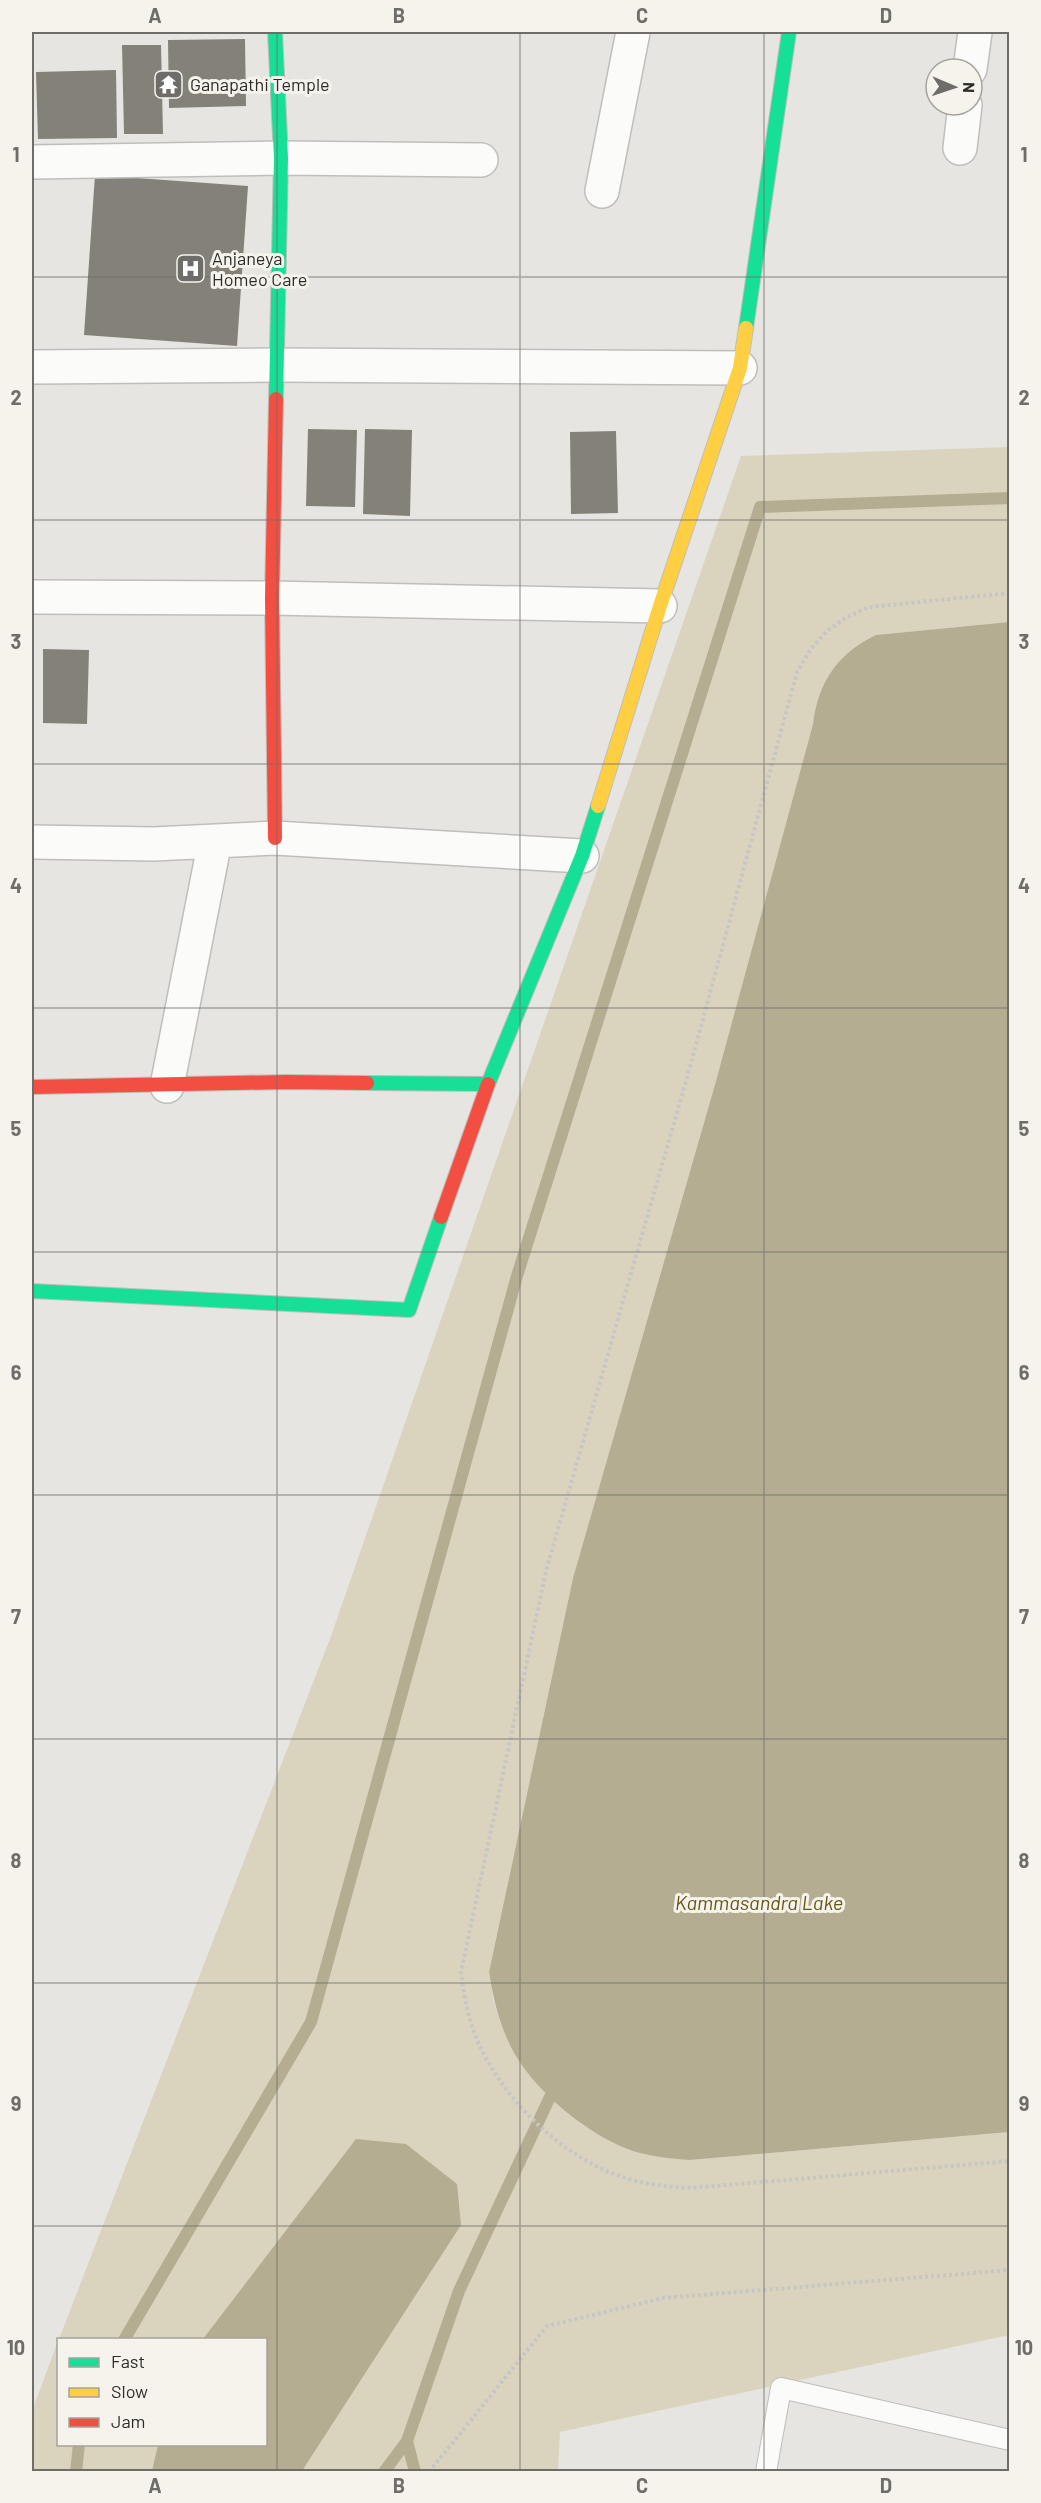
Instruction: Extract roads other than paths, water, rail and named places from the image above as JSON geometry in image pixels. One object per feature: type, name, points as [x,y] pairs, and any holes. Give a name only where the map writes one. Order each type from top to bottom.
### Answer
[{"type":"street","points":[[275,32],[281,158],[272,598],[275,838]]},
{"type":"street","points":[[603,191],[633,32]]},
{"type":"street","points":[[32,1291],[409,1310],[488,1084],[582,856],[660,606],[740,368],[789,32]]},
{"type":"street","points":[[972,57],[975,32]]},
{"type":"street","points":[[960,148],[964,117]]},
{"type":"street","points":[[32,162],[281,158],[482,160]]},
{"type":"street","points":[[32,367],[277,365],[740,368]]},
{"type":"street","points":[[32,597],[272,598],[660,606]]},
{"type":"street","points":[[32,842],[154,844],[275,838],[582,856]]},
{"type":"street","points":[[167,1086],[215,841]]},
{"type":"street","points":[[32,1087],[286,1082],[488,1084]]},
{"type":"lane","points":[[766,2472],[781,2388],[1010,2440]]},
{"type":"water","name":"Kammasandra Lake","points":[[1009,622],[1009,2132],[690,2160],[640,2153],[622,2147],[584,2125],[566,2112],[534,2080],[521,2064],[503,2029],[489,1972],[573,1578],[716,1081],[825,682],[841,660],[863,642],[876,635]]},
{"type":"water","points":[[356,2139],[406,2144],[457,2184],[461,2225],[302,2471],[152,2471],[158,2446],[267,2446],[267,2338],[204,2338]]},
{"type":"waterway","points":[[125,2338],[311,2022],[517,1276],[760,507],[1010,498]]},
{"type":"waterway","points":[[384,2472],[407,2441],[459,2291],[557,2082]]},
{"type":"waterway","points":[[407,2441],[415,2472]]},
{"type":"waterway","points":[[76,2472],[79,2446]]},
{"type":"place","name":"Ganapathi Temple","points":[[169,84]]},
{"type":"place","name":"Anjaneya Homeo Care","points":[[191,268]]}]
